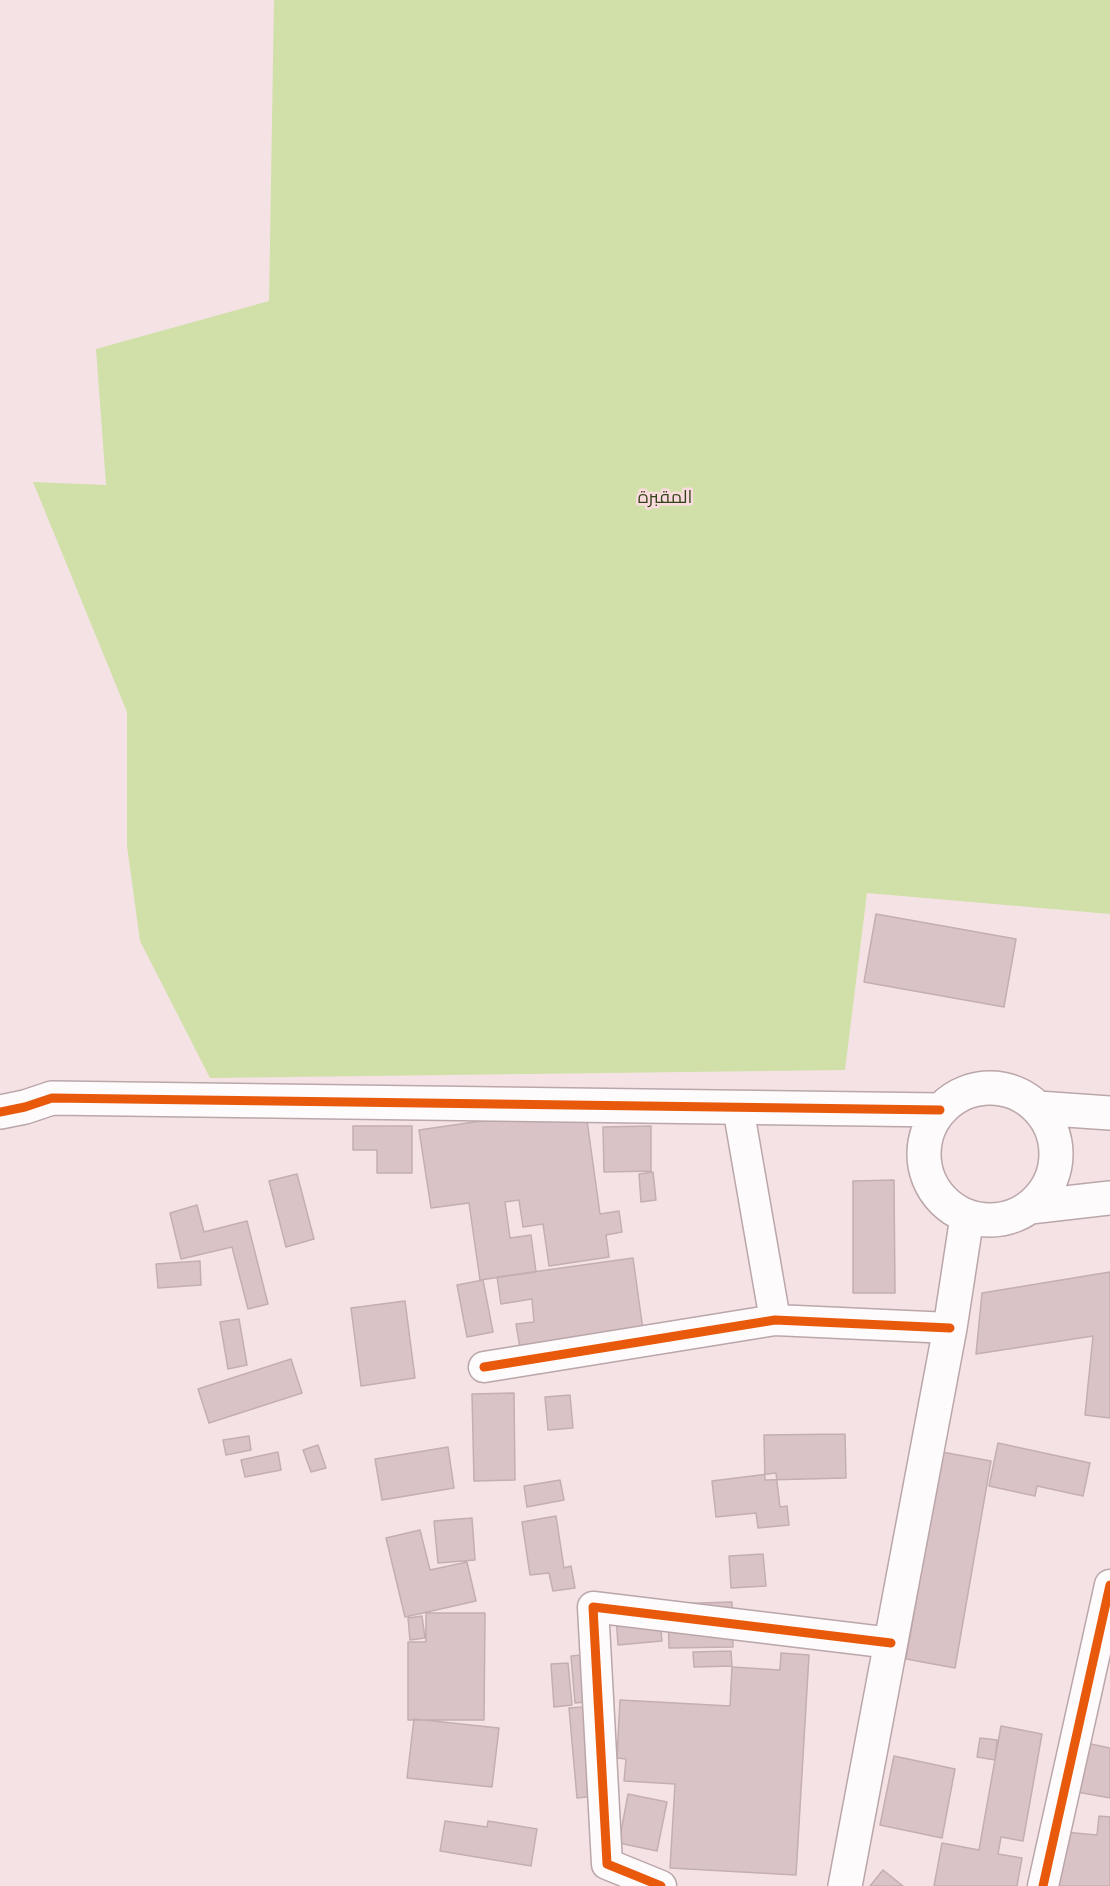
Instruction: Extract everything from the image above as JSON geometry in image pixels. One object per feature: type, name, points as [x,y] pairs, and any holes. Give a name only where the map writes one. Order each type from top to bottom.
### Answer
[{"type":"main road","points":[[1030,1207],[1045,1191],[1054,1171],[1056,1149],[1050,1127],[1038,1108],[1021,1095],[1000,1088],[978,1088],[957,1096],[940,1110],[929,1128],[924,1149],[925,1170],[946,1206],[966,1217],[988,1221],[1010,1217],[1030,1207],[1110,1198]]},
{"type":"main road","points":[[0,1112],[52,1098],[940,1110]]},
{"type":"main road","points":[[1038,1108],[1110,1113]]},
{"type":"main road","points":[[845,1886],[950,1328],[966,1217]]},
{"type":"street","points":[[738,1107],[775,1320]]},
{"type":"street","points":[[484,1367],[775,1320],[950,1328]]},
{"type":"street","points":[[1043,1886],[1110,1585]]},
{"type":"street","points":[[661,1886],[607,1864],[594,1607],[891,1643]]},
{"type":"green space","name":"المقبرة","points":[[274,0],[1110,0],[1110,914],[867,893],[845,1070],[210,1078],[140,941],[127,846],[127,712],[33,482],[106,485],[96,349],[269,301]]},
{"type":"building","points":[[876,914],[1016,939],[1004,1007],[864,982]]},
{"type":"building","points":[[585,1106],[600,1214],[619,1211],[622,1232],[606,1235],[609,1257],[549,1266],[543,1224],[523,1227],[519,1200],[505,1202],[510,1238],[531,1235],[536,1272],[480,1280],[469,1203],[431,1208],[419,1130]]},
{"type":"building","points":[[353,1126],[412,1126],[412,1173],[377,1173],[377,1150],[353,1150]]},
{"type":"building","points":[[651,1126],[651,1171],[604,1172],[603,1127]]},
{"type":"building","points":[[653,1172],[656,1200],[641,1202],[639,1174]]},
{"type":"building","points":[[297,1174],[314,1239],[286,1247],[269,1181]]},
{"type":"building","points":[[894,1180],[895,1293],[853,1293],[853,1181]]},
{"type":"building","points":[[197,1205],[204,1232],[247,1221],[268,1304],[248,1309],[232,1247],[181,1259],[170,1213]]},
{"type":"building","points":[[633,1258],[643,1330],[520,1348],[516,1324],[534,1322],[532,1299],[501,1304],[497,1277]]},
{"type":"building","points":[[200,1261],[201,1285],[158,1288],[156,1264]]},
{"type":"building","points":[[1110,1272],[1110,1418],[1085,1415],[1093,1336],[976,1354],[982,1293]]},
{"type":"building","points":[[483,1280],[493,1332],[467,1337],[457,1285]]},
{"type":"building","points":[[405,1301],[415,1378],[361,1386],[351,1308]]},
{"type":"building","points":[[239,1319],[247,1365],[228,1369],[220,1322]]},
{"type":"building","points":[[291,1359],[302,1393],[209,1423],[198,1389]]},
{"type":"building","points":[[514,1393],[515,1480],[474,1481],[472,1394]]},
{"type":"building","points":[[570,1395],[573,1428],[548,1430],[545,1397]]},
{"type":"building","points":[[845,1434],[846,1478],[765,1480],[764,1435]]},
{"type":"building","points":[[249,1436],[251,1450],[226,1455],[223,1440]]},
{"type":"building","points":[[998,1443],[1090,1463],[1083,1496],[1037,1486],[1035,1496],[989,1486]]},
{"type":"building","points":[[318,1445],[326,1468],[311,1472],[303,1450]]},
{"type":"building","points":[[448,1447],[454,1488],[382,1500],[375,1459]]},
{"type":"building","points":[[278,1452],[281,1470],[245,1477],[241,1460]]},
{"type":"building","points":[[942,1452],[991,1461],[955,1668],[906,1659]]},
{"type":"building","points":[[776,1473],[780,1507],[787,1506],[789,1525],[758,1528],[756,1513],[716,1517],[712,1481]]},
{"type":"building","points":[[560,1480],[564,1500],[527,1507],[524,1486]]},
{"type":"building","points":[[556,1516],[564,1568],[571,1566],[575,1588],[553,1591],[549,1573],[530,1575],[522,1522]]},
{"type":"building","points":[[472,1518],[475,1560],[438,1563],[434,1521]]},
{"type":"building","points":[[420,1530],[430,1570],[467,1562],[476,1601],[405,1617],[386,1538]]},
{"type":"building","points":[[763,1554],[766,1586],[731,1588],[729,1556]]},
{"type":"building","points":[[732,1602],[733,1647],[669,1648],[668,1604]]},
{"type":"building","points":[[659,1611],[662,1641],[618,1645],[616,1615]]},
{"type":"building","points":[[426,1613],[485,1613],[484,1720],[408,1720],[408,1642],[426,1642]]},
{"type":"building","points":[[422,1616],[425,1638],[410,1640],[408,1618]]},
{"type":"building","points":[[731,1651],[732,1666],[694,1667],[693,1652]]},
{"type":"building","points":[[781,1653],[809,1655],[796,1875],[670,1868],[675,1784],[624,1781],[626,1759],[617,1758],[620,1700],[730,1706],[732,1667],[780,1670]]},
{"type":"building","points":[[593,1654],[597,1701],[575,1703],[571,1656]]},
{"type":"building","points":[[568,1663],[572,1705],[554,1707],[551,1664]]},
{"type":"building","points":[[598,1706],[606,1795],[577,1798],[569,1708]]},
{"type":"building","points":[[414,1719],[499,1728],[492,1787],[407,1778]]},
{"type":"building","points":[[1001,1726],[1042,1734],[1023,1841],[1001,1837],[998,1854],[1022,1858],[1017,1886],[934,1886],[942,1843],[979,1850]]},
{"type":"building","points":[[980,1738],[997,1740],[995,1760],[977,1757]]},
{"type":"building","points":[[1086,1743],[1110,1748],[1110,1798],[1077,1792]]},
{"type":"building","points":[[894,1756],[955,1769],[942,1838],[880,1825]]},
{"type":"building","points":[[628,1794],[667,1802],[657,1851],[619,1843]]},
{"type":"building","points":[[1099,1816],[1110,1817],[1110,1886],[1059,1886],[1064,1832],[1097,1835]]},
{"type":"building","points":[[445,1821],[487,1827],[488,1821],[537,1829],[531,1866],[440,1851]]},
{"type":"building","points":[[883,1870],[903,1886],[870,1886]]},
{"type":"cycle path","points":[[0,1112],[52,1098],[940,1110]]},
{"type":"cycle path","points":[[484,1367],[775,1320],[950,1328]]},
{"type":"cycle path","points":[[1043,1886],[1110,1585]]},
{"type":"cycle path","points":[[661,1886],[607,1864],[593,1607],[891,1643]]}]
